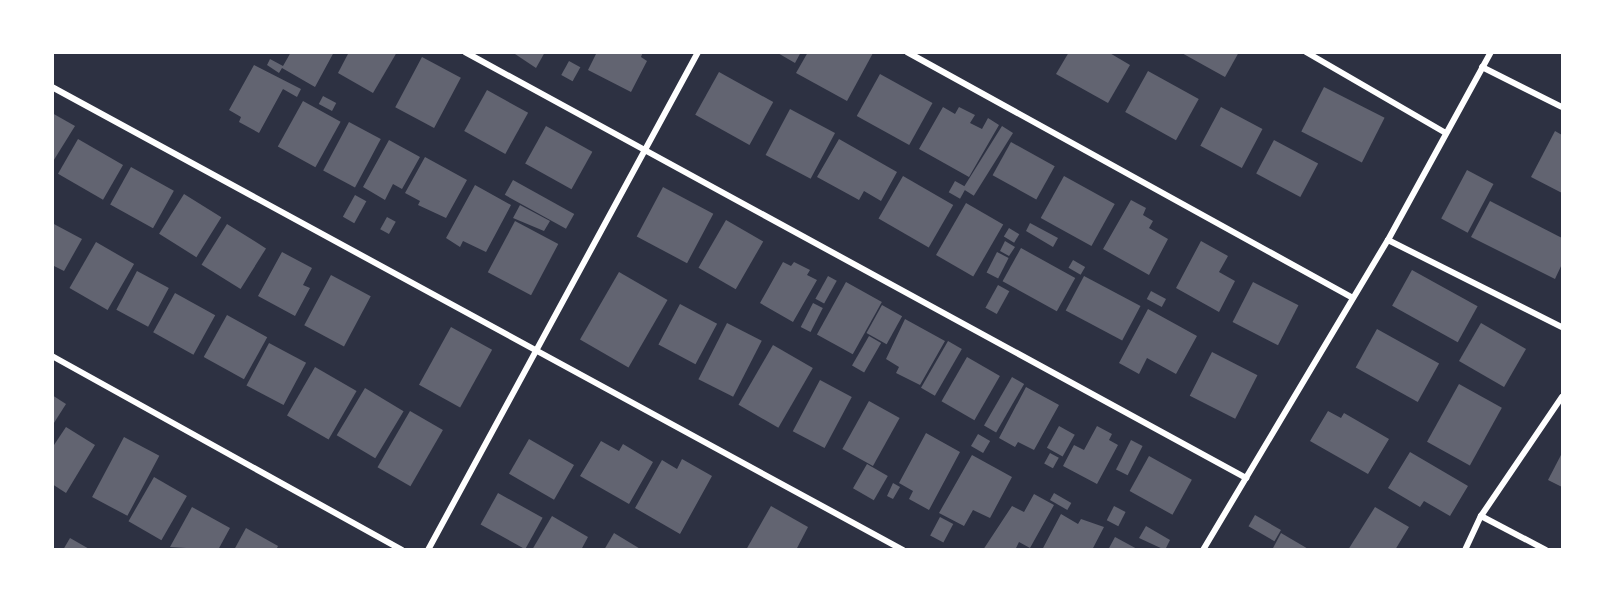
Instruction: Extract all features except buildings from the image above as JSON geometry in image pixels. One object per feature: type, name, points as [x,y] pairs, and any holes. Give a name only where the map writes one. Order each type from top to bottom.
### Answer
[{"type":"street","points":[[465,52],[1246,478]]},
{"type":"street","points":[[428,549],[699,52]]},
{"type":"street","points":[[907,52],[1353,298]]},
{"type":"street","points":[[1306,52],[1444,132]]},
{"type":"street","points":[[1203,549],[1388,240],[1444,132],[1491,52]]},
{"type":"street","points":[[1482,67],[1563,107]]},
{"type":"street","points":[[52,87],[903,549]]},
{"type":"street","points":[[1388,240],[1563,327]]},
{"type":"street","points":[[52,356],[402,549]]},
{"type":"street","points":[[1465,549],[1481,516],[1563,397]]},
{"type":"street","points":[[1481,516],[1546,549]]}]
